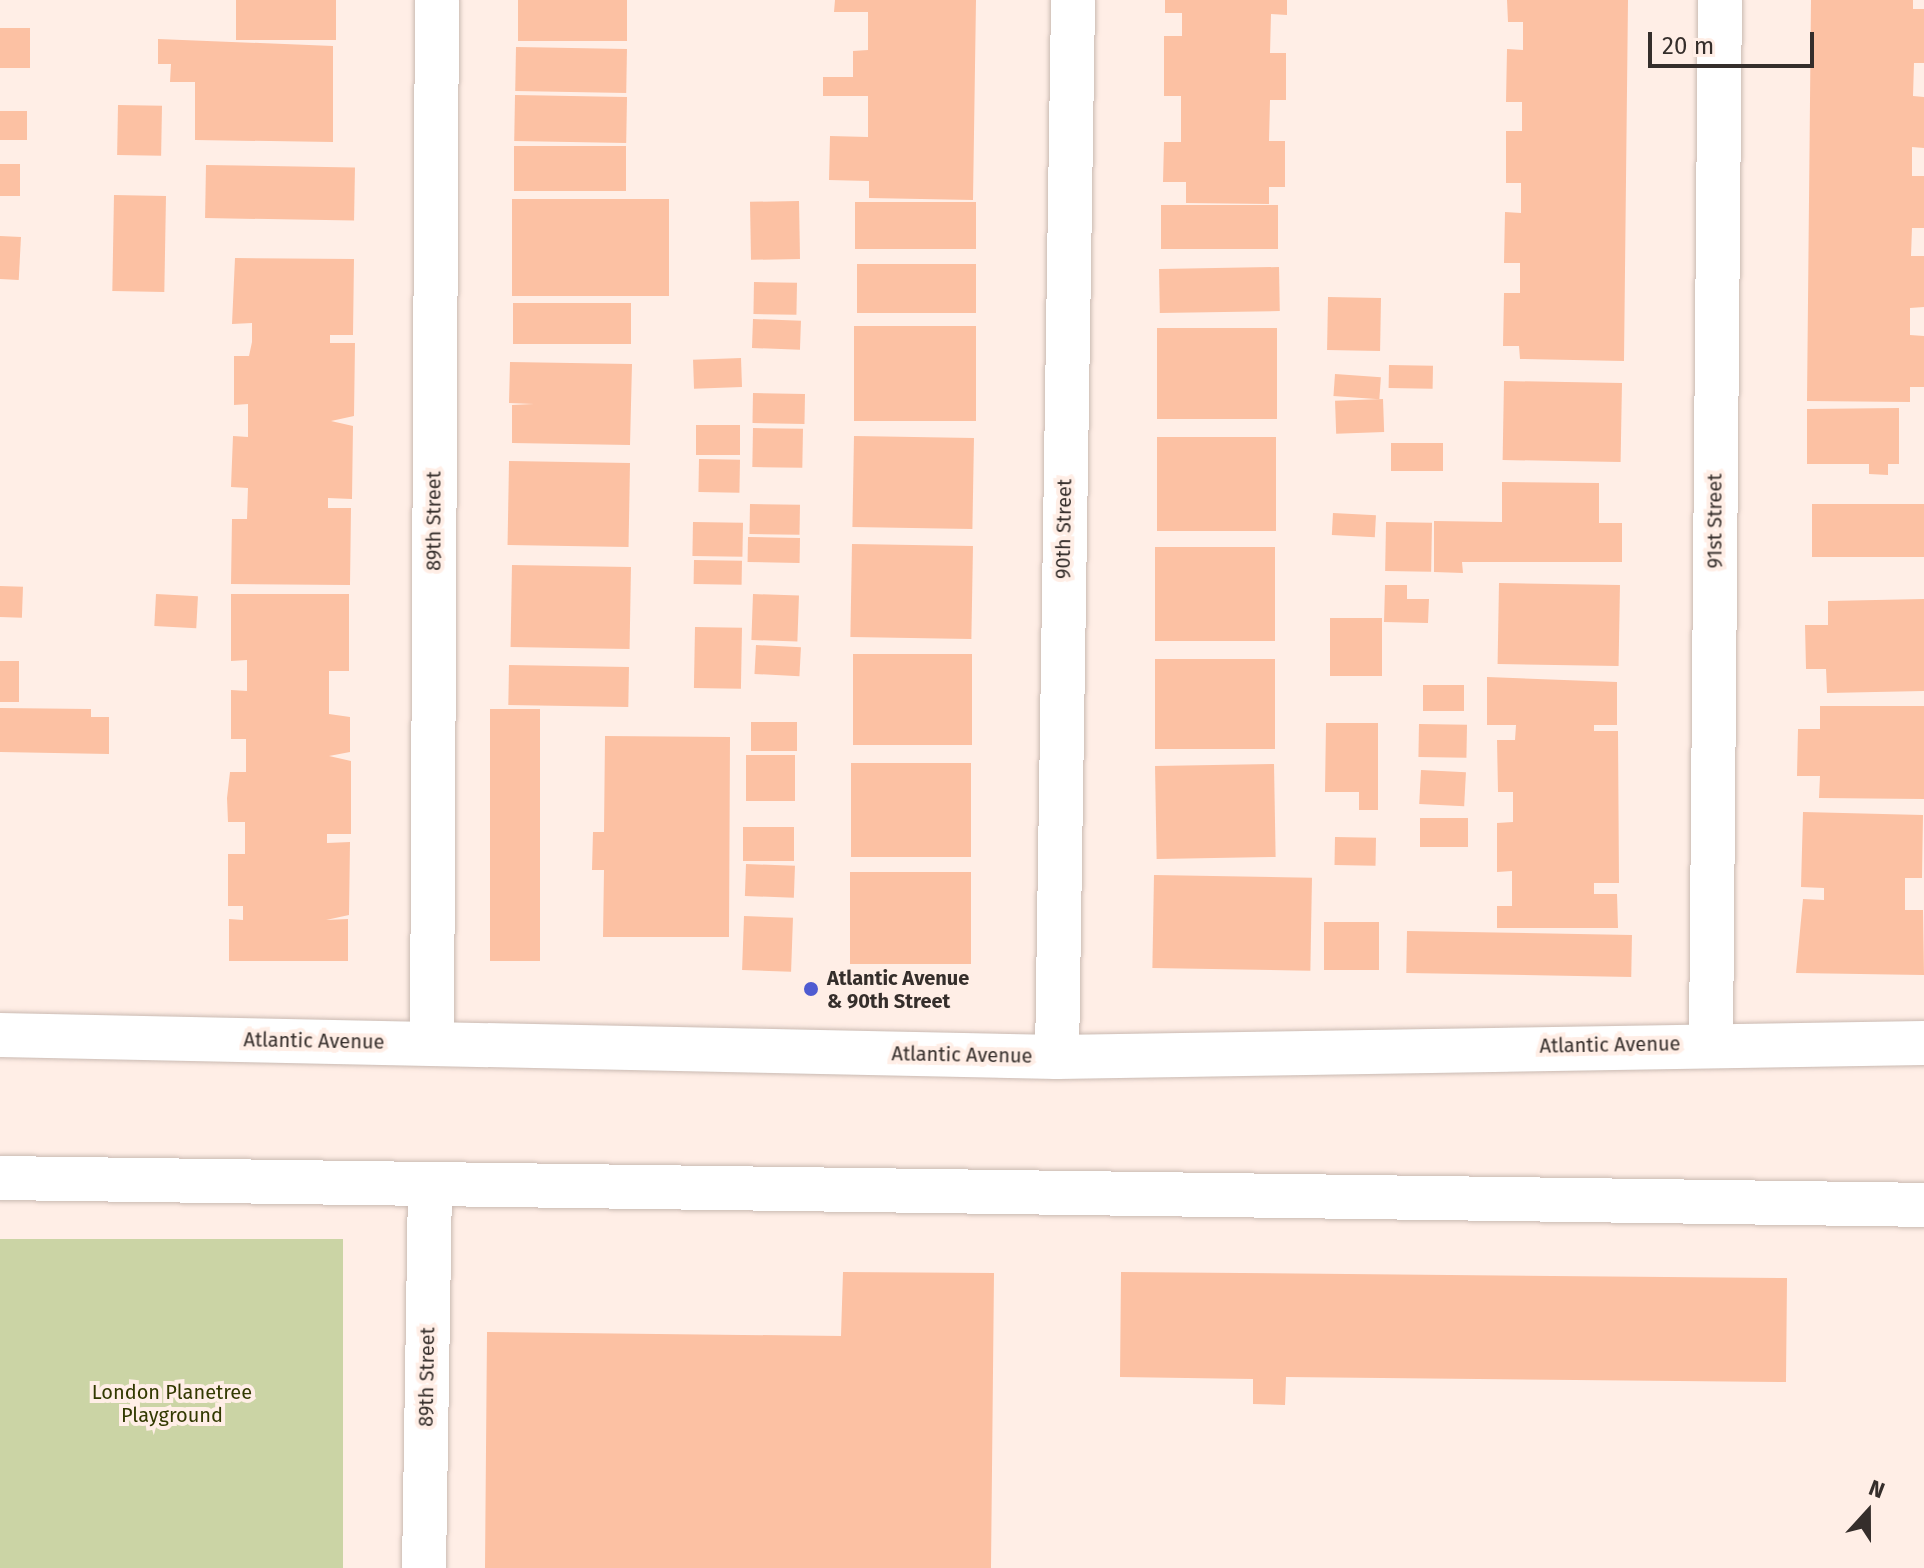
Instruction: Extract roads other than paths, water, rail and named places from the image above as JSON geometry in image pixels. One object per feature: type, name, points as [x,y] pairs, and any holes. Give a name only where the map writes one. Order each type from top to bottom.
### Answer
[{"type":"main road","name":"89th Street","points":[[432,1043],[437,0]]},
{"type":"main road","name":"90th Street","points":[[1057,1057],[1073,0]]},
{"type":"main road","name":"91st Street","points":[[1711,1042],[1720,0]]},
{"type":"main road","name":"Atlantic Avenue","points":[[0,1035],[1057,1057],[1711,1042],[1924,1043]]},
{"type":"main road","points":[[0,1178],[430,1187],[1924,1205]]},
{"type":"main road","name":"89th Street","points":[[424,1568],[430,1187]]},
{"type":"place","name":"Atlantic Avenue & 90th Street","points":[[811,989]]},
{"type":"park label","name":"London Planetree Playground","points":[[172,1404]]}]
